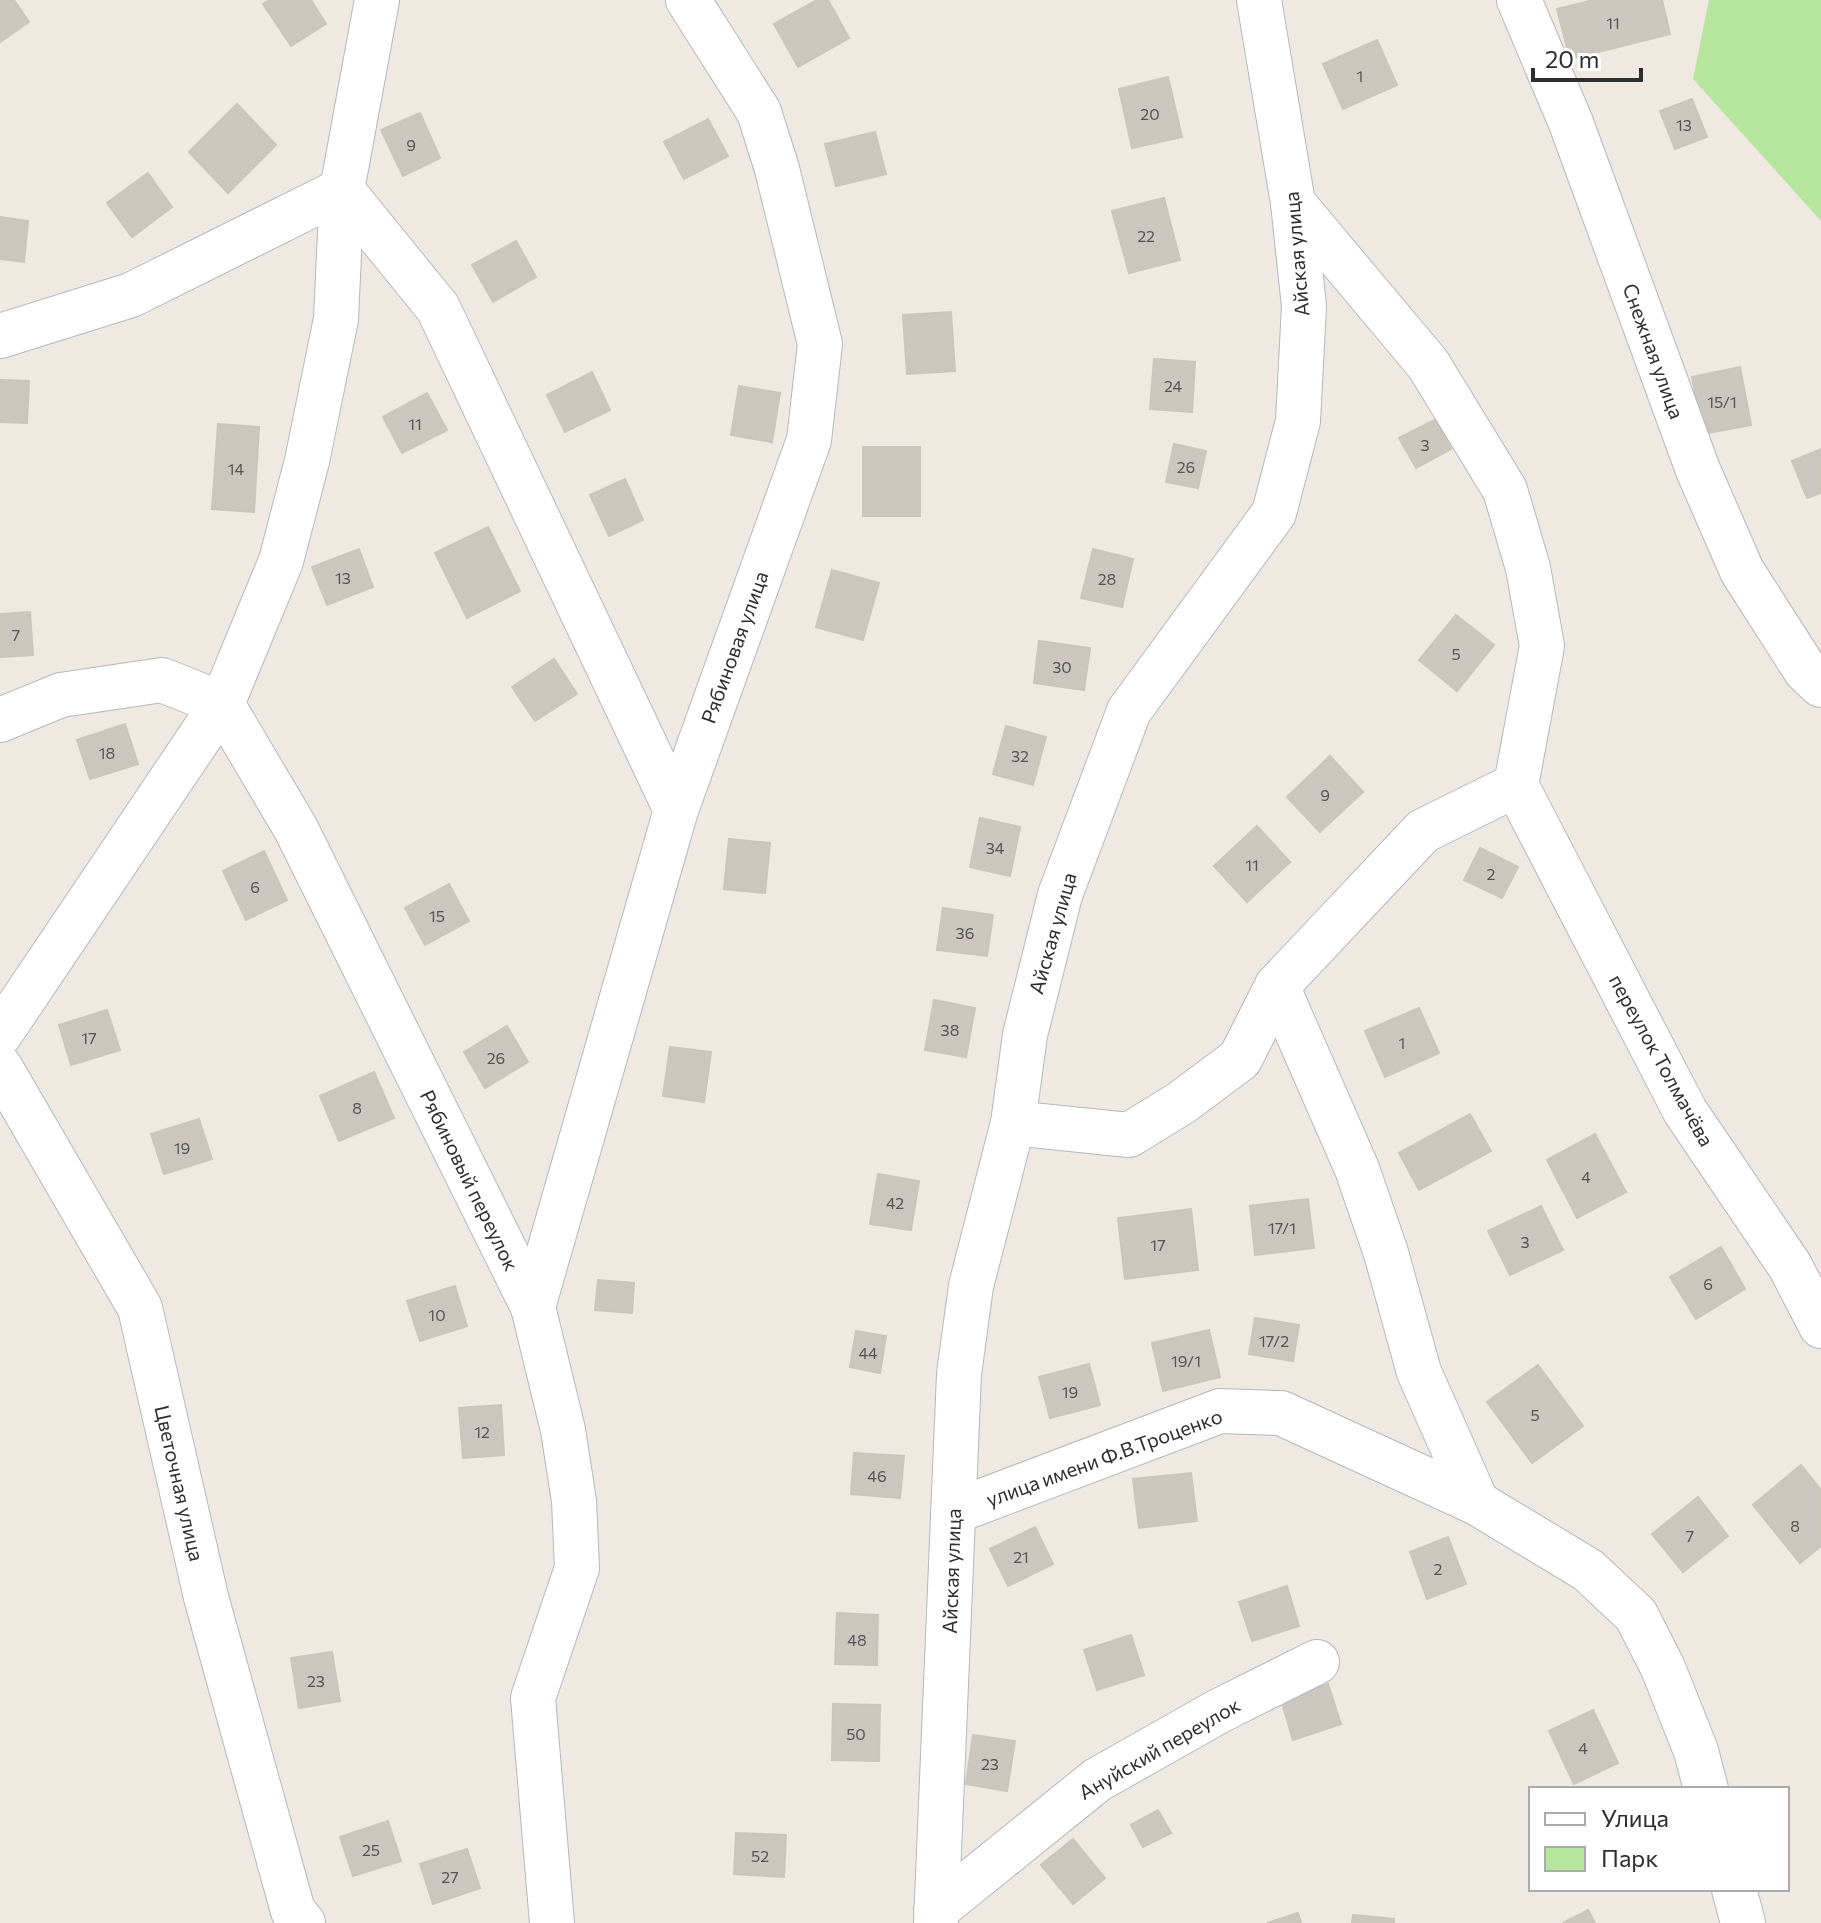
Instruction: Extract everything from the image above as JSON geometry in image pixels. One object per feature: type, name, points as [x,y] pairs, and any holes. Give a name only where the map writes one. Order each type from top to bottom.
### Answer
[{"type":"street","points":[[0,1034],[222,704],[281,561],[307,461],[336,319],[342,190],[377,0]]},
{"type":"street","name":"Рябиновая улица","points":[[533,1307],[676,810],[809,440],[820,344],[810,291],[759,112],[688,0]]},
{"type":"street","name":"Айская улица","points":[[936,1916],[959,1374],[971,1286],[1013,1123],[1025,1035],[1060,895],[1129,711],[1274,513],[1298,421],[1304,306],[1293,203],[1259,0]]},
{"type":"street","name":"Снежная улица","points":[[1519,0],[1571,123],[1698,470],[1742,571],[1806,671],[1821,685]]},
{"type":"street","points":[[0,336],[131,295],[342,190]]},
{"type":"street","points":[[342,190],[438,308],[676,810]]},
{"type":"street","points":[[1013,1123],[1129,1135],[1240,1059],[1277,986],[1423,831],[1516,785],[1542,646],[1528,568],[1505,490],[1428,364],[1293,203]]},
{"type":"street","points":[[0,720],[61,695],[162,680],[222,704]]},
{"type":"street","name":"Рябиновый переулок","points":[[222,704],[296,829],[533,1307],[563,1430],[574,1501],[577,1568],[533,1698],[552,1923]]},
{"type":"street","name":"переулок Толмачёва","points":[[1516,785],[1685,1111],[1790,1266],[1821,1326]]},
{"type":"street","points":[[1277,986],[1357,1169],[1386,1253],[1419,1372],[1477,1503]]},
{"type":"street","name":"Цветочная улица","points":[[0,1067],[140,1308],[206,1597],[293,1911],[303,1923]]},
{"type":"street","name":"улица имени Ф.В.Троценко","points":[[953,1512],[1220,1411],[1281,1413],[1477,1503],[1588,1570],[1636,1615],[1663,1668],[1696,1751],[1705,1787]]},
{"type":"street","name":"Ануйский переулок","points":[[936,1916],[1097,1780],[1219,1711],[1317,1662]]},
{"type":"street","points":[[1735,1891],[1743,1923]]},
{"type":"green space","points":[[1709,0],[1821,0],[1821,221],[1693,79]]},
{"type":"building","points":[[0,0],[14,0],[29,22],[0,42]]},
{"type":"building","points":[[270,0],[311,0],[326,24],[291,46],[263,4]]},
{"type":"building","points":[[817,0],[828,0],[849,38],[798,67],[774,24]]},
{"type":"building","points":[[1594,0],[1662,0],[1670,34],[1570,59],[1557,9]]},
{"type":"building","points":[[1377,40],[1397,85],[1343,109],[1323,64]]},
{"type":"building","points":[[1168,77],[1182,137],[1132,148],[1119,89]]},
{"type":"building","points":[[1692,99],[1707,137],[1675,149],[1660,111]]},
{"type":"building","points":[[237,104],[276,145],[228,193],[189,152]]},
{"type":"building","points":[[420,113],[440,158],[403,176],[381,130]]},
{"type":"building","points":[[708,119],[728,156],[684,179],[664,142]]},
{"type":"building","points":[[875,132],[886,174],[836,186],[825,144]]},
{"type":"building","points":[[148,173],[172,207],[132,237],[107,203]]},
{"type":"building","points":[[1164,198],[1180,260],[1129,273],[1112,211]]},
{"type":"building","points":[[0,217],[28,221],[24,262],[0,259]]},
{"type":"building","points":[[516,241],[536,277],[493,302],[472,265]]},
{"type":"building","points":[[951,312],[955,371],[907,374],[903,315]]},
{"type":"building","points":[[1154,359],[1195,362],[1192,412],[1150,409]]},
{"type":"building","points":[[1740,367],[1751,425],[1703,434],[1692,377]]},
{"type":"building","points":[[592,372],[610,410],[565,432],[547,395]]},
{"type":"building","points":[[0,380],[29,381],[27,423],[0,422]]},
{"type":"building","points":[[739,386],[780,393],[772,442],[731,435]]},
{"type":"building","points":[[427,393],[447,430],[402,453],[383,417]]},
{"type":"building","points":[[1436,419],[1451,449],[1416,468],[1399,438]]},
{"type":"building","points":[[218,424],[259,427],[254,512],[212,509]]},
{"type":"building","points":[[1174,444],[1206,451],[1198,488],[1166,482]]},
{"type":"building","points":[[863,447],[920,447],[920,516],[863,516]]},
{"type":"building","points":[[1821,449],[1821,493],[1807,498],[1792,461]]},
{"type":"building","points":[[625,479],[643,520],[609,536],[590,495]]},
{"type":"building","points":[[488,527],[520,591],[467,618],[435,553]]},
{"type":"building","points":[[359,549],[373,587],[327,605],[312,567]]},
{"type":"building","points":[[1093,549],[1133,559],[1122,607],[1081,598]]},
{"type":"building","points":[[832,570],[879,583],[863,640],[816,627]]},
{"type":"building","points":[[30,612],[33,655],[0,657],[0,614]]},
{"type":"building","points":[[1456,615],[1494,645],[1457,691],[1419,660]]},
{"type":"building","points":[[1039,641],[1090,648],[1084,690],[1034,683]]},
{"type":"building","points":[[554,659],[577,694],[535,721],[512,687]]},
{"type":"building","points":[[125,724],[138,764],[90,779],[77,740]]},
{"type":"building","points":[[1006,726],[1046,737],[1033,785],[993,774]]},
{"type":"building","points":[[1330,756],[1363,792],[1320,832],[1287,797]]},
{"type":"building","points":[[980,818],[1020,827],[1010,876],[970,867]]},
{"type":"building","points":[[1257,826],[1290,862],[1247,902],[1214,866]]},
{"type":"building","points":[[729,839],[770,843],[765,893],[724,889]]},
{"type":"building","points":[[1480,848],[1518,867],[1502,898],[1464,880]]},
{"type":"building","points":[[264,851],[287,900],[246,920],[223,871]]},
{"type":"building","points":[[449,884],[469,921],[425,945],[405,908]]},
{"type":"building","points":[[943,908],[993,915],[987,956],[937,950]]},
{"type":"building","points":[[934,1000],[975,1008],[966,1057],[925,1050]]},
{"type":"building","points":[[1419,1008],[1439,1053],[1385,1077],[1365,1031]]},
{"type":"building","points":[[107,1010],[120,1050],[71,1065],[59,1025]]},
{"type":"building","points":[[507,1026],[528,1062],[485,1088],[464,1052]]},
{"type":"building","points":[[670,1047],[711,1052],[704,1102],[663,1096]]},
{"type":"building","points":[[374,1072],[394,1118],[339,1141],[320,1096]]},
{"type":"building","points":[[1470,1114],[1491,1151],[1419,1190],[1399,1153]]},
{"type":"building","points":[[199,1119],[212,1159],[164,1174],[151,1134]]},
{"type":"building","points":[[1595,1134],[1626,1192],[1577,1218],[1547,1160]]},
{"type":"building","points":[[878,1174],[919,1181],[911,1230],[870,1224]]},
{"type":"building","points":[[1308,1199],[1314,1248],[1255,1255],[1250,1206]]},
{"type":"building","points":[[1541,1206],[1563,1250],[1510,1275],[1488,1231]]},
{"type":"building","points":[[1191,1209],[1198,1270],[1125,1279],[1118,1218]]},
{"type":"building","points":[[1721,1247],[1745,1289],[1696,1319],[1670,1277]]},
{"type":"building","points":[[598,1280],[634,1283],[632,1313],[595,1310]]},
{"type":"building","points":[[455,1286],[467,1326],[420,1341],[407,1301]]},
{"type":"building","points":[[1255,1318],[1299,1325],[1293,1361],[1249,1354]]},
{"type":"building","points":[[1209,1330],[1220,1377],[1163,1391],[1152,1343]]},
{"type":"building","points":[[856,1331],[886,1336],[880,1373],[850,1367]]},
{"type":"building","points":[[1089,1364],[1100,1405],[1050,1418],[1039,1377]]},
{"type":"building","points":[[1538,1365],[1583,1426],[1532,1463],[1487,1402]]},
{"type":"building","points":[[501,1405],[504,1455],[463,1458],[459,1408]]},
{"type":"building","points":[[854,1453],[904,1456],[900,1498],[851,1494]]},
{"type":"building","points":[[1801,1465],[1821,1490],[1821,1546],[1800,1563],[1753,1505]]},
{"type":"building","points":[[1191,1473],[1197,1521],[1139,1528],[1133,1479]]},
{"type":"building","points":[[1698,1497],[1728,1536],[1683,1572],[1652,1534]]},
{"type":"building","points":[[1035,1527],[1053,1564],[1008,1586],[990,1549]]},
{"type":"building","points":[[1448,1537],[1466,1584],[1427,1599],[1410,1552]]},
{"type":"building","points":[[1287,1586],[1299,1626],[1252,1641],[1239,1602]]},
{"type":"building","points":[[837,1613],[878,1615],[877,1665],[835,1664]]},
{"type":"building","points":[[1131,1635],[1144,1675],[1097,1690],[1084,1650]]},
{"type":"building","points":[[332,1652],[340,1701],[299,1708],[291,1658]]},
{"type":"building","points":[[1328,1684],[1341,1724],[1293,1740],[1281,1700]]},
{"type":"building","points":[[833,1704],[880,1705],[879,1761],[832,1760]]},
{"type":"building","points":[[1593,1710],[1618,1763],[1574,1784],[1549,1731]]},
{"type":"building","points":[[973,1735],[1015,1741],[1007,1791],[966,1784]]},
{"type":"building","points":[[1158,1810],[1171,1833],[1143,1847],[1131,1825]]},
{"type":"building","points":[[388,1821],[401,1861],[353,1876],[340,1837]]},
{"type":"building","points":[[736,1833],[786,1835],[784,1877],[734,1874]]},
{"type":"building","points":[[1073,1839],[1105,1878],[1073,1904],[1041,1865]]},
{"type":"building","points":[[467,1849],[480,1888],[433,1904],[420,1864]]},
{"type":"building","points":[[1588,1910],[1595,1923],[1563,1923]]},
{"type":"building","points":[[1298,1913],[1301,1923],[1267,1923]]},
{"type":"building","points":[[1353,1915],[1394,1919],[1394,1923],[1352,1923]]}]
